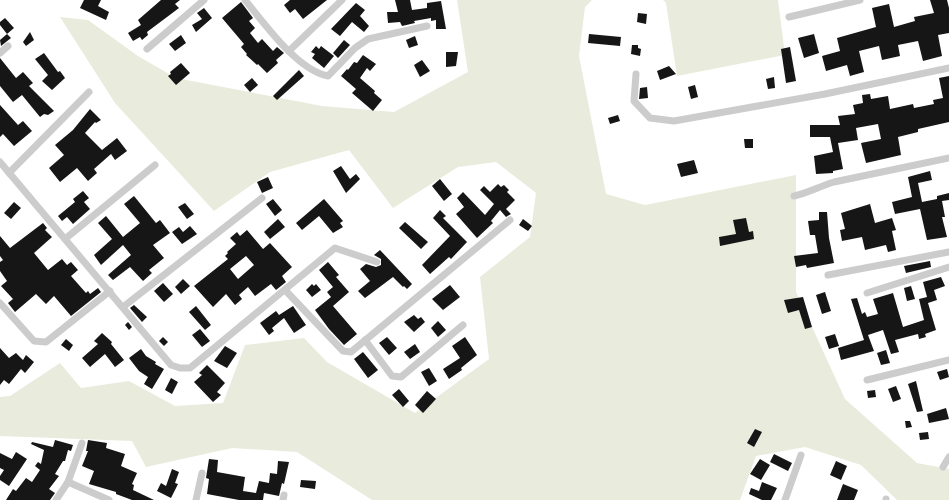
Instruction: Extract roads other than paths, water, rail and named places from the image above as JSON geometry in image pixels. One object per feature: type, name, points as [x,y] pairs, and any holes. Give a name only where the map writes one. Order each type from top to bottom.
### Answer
[{"type":"street","points":[[147,48],[204,0]]},
{"type":"street","points":[[245,0],[289,51],[304,64],[328,76],[355,48],[368,39],[427,26]]},
{"type":"street","points":[[289,51],[342,0]]},
{"type":"street","points":[[789,17],[860,0]]},
{"type":"street","points":[[0,53],[8,46]]},
{"type":"street","points":[[636,74],[634,101],[650,118],[674,121],[825,94],[949,68]]},
{"type":"street","points":[[9,173],[89,92]]},
{"type":"street","points":[[794,196],[810,192],[818,186],[834,182],[949,158]]},
{"type":"street","points":[[0,162],[124,307],[171,365],[180,368],[190,368],[335,248],[377,262]]},
{"type":"street","points":[[65,239],[155,165]]},
{"type":"street","points":[[124,307],[262,198]]},
{"type":"street","points":[[285,290],[347,353],[351,352],[510,220]]},
{"type":"street","points":[[828,275],[949,252]]},
{"type":"street","points":[[867,293],[949,267]]},
{"type":"street","points":[[0,303],[34,341],[46,342],[110,292]]},
{"type":"street","points":[[365,340],[392,376],[401,377],[463,325]]},
{"type":"street","points":[[867,380],[949,360]]},
{"type":"street","points":[[56,500],[68,482],[82,443]]},
{"type":"street","points":[[785,500],[801,456]]},
{"type":"street","points":[[943,467],[949,457]]},
{"type":"street","points":[[196,500],[202,473]]},
{"type":"street","points":[[68,482],[109,500]]}]
